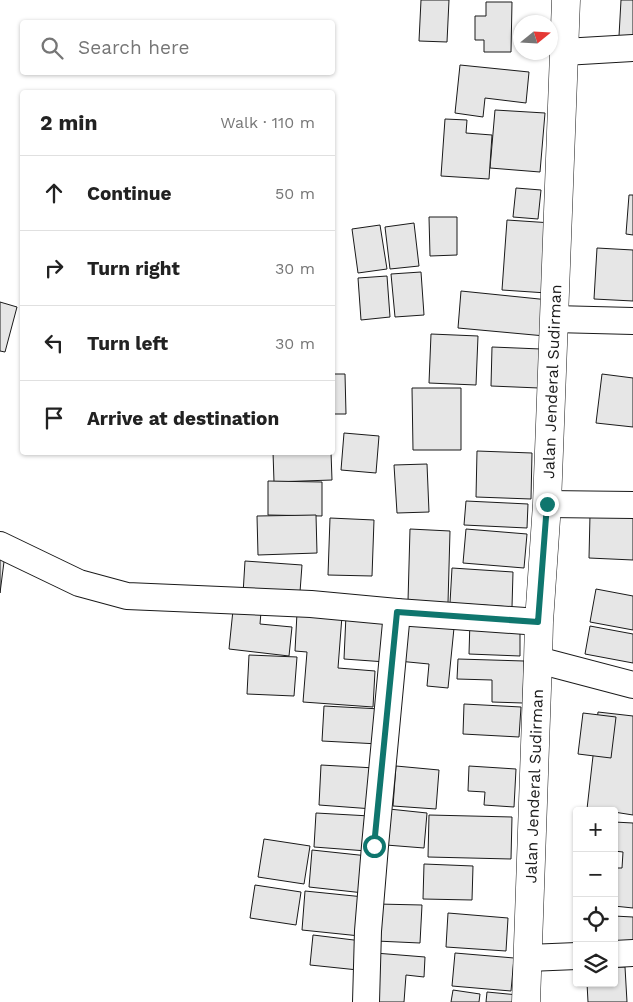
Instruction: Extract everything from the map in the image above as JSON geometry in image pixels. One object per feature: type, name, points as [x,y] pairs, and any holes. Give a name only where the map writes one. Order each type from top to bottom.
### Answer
[{"type":"main road","name":"Jalan Jenderal Sudirman","points":[[526,1002],[538,622],[547,504],[566,0]]},
{"type":"street","points":[[564,52],[633,48]]},
{"type":"street","points":[[554,319],[633,321]]},
{"type":"street","points":[[547,504],[633,505]]},
{"type":"street","points":[[0,545],[80,583],[127,596],[311,604],[538,622]]},
{"type":"street","points":[[366,1002],[368,931],[397,612]]},
{"type":"street","points":[[538,660],[633,685]]},
{"type":"street","points":[[618,954],[633,953]]},
{"type":"street","points":[[528,958],[573,956]]},
{"type":"building","points":[[421,0],[449,0],[447,42],[419,41]]},
{"type":"building","points":[[621,0],[633,0],[633,37],[619,36]]},
{"type":"building","points":[[486,2],[512,2],[511,52],[484,52],[484,40],[475,40],[475,16],[486,16]]},
{"type":"building","points":[[460,65],[529,72],[526,103],[485,98],[483,117],[455,113]]},
{"type":"building","points":[[495,110],[545,113],[540,172],[490,168]]},
{"type":"building","points":[[445,119],[467,120],[466,133],[492,135],[489,179],[441,176]]},
{"type":"building","points":[[516,188],[541,190],[538,219],[513,217]]},
{"type":"building","points":[[629,195],[633,195],[633,235],[626,234]]},
{"type":"building","points":[[429,217],[457,217],[457,255],[430,256]]},
{"type":"building","points":[[507,220],[552,223],[547,293],[502,290]]},
{"type":"building","points":[[414,223],[419,266],[390,269],[385,227]]},
{"type":"building","points":[[380,225],[387,269],[358,273],[352,229]]},
{"type":"building","points":[[597,248],[633,250],[633,301],[594,299]]},
{"type":"building","points":[[421,272],[424,315],[395,317],[391,274]]},
{"type":"building","points":[[387,276],[390,317],[361,320],[358,278]]},
{"type":"building","points":[[461,291],[549,300],[545,336],[458,328]]},
{"type":"building","points":[[0,302],[17,307],[5,352],[0,351]]},
{"type":"building","points":[[431,334],[478,336],[476,385],[429,383]]},
{"type":"building","points":[[492,347],[541,349],[539,388],[491,386]]},
{"type":"building","points":[[335,374],[345,374],[346,414],[335,414]]},
{"type":"building","points":[[602,374],[633,378],[633,427],[596,423]]},
{"type":"building","points":[[412,388],[461,388],[461,450],[413,450]]},
{"type":"building","points":[[344,433],[379,436],[376,473],[341,470]]},
{"type":"building","points":[[477,451],[532,453],[531,499],[476,497]]},
{"type":"building","points":[[273,455],[331,455],[332,480],[274,482]]},
{"type":"building","points":[[427,464],[429,512],[397,513],[394,465]]},
{"type":"building","points":[[268,481],[322,482],[322,516],[268,515]]},
{"type":"building","points":[[466,501],[528,504],[527,528],[464,525]]},
{"type":"building","points":[[316,515],[317,553],[258,555],[257,516]]},
{"type":"building","points":[[590,515],[633,517],[633,560],[589,558]]},
{"type":"building","points":[[330,518],[374,520],[372,576],[328,575]]},
{"type":"building","points":[[410,529],[450,531],[448,603],[408,601]]},
{"type":"building","points":[[466,529],[527,534],[524,568],[463,563]]},
{"type":"building","points":[[0,553],[5,554],[0,593]]},
{"type":"building","points":[[245,561],[302,565],[300,592],[243,594]]},
{"type":"building","points":[[452,568],[513,572],[512,607],[450,603]]},
{"type":"building","points":[[596,589],[633,596],[633,630],[590,622]]},
{"type":"building","points":[[233,610],[261,612],[260,624],[292,627],[289,656],[229,649]]},
{"type":"building","points":[[297,613],[342,616],[338,668],[375,671],[373,707],[303,702],[307,652],[295,651]]},
{"type":"building","points":[[346,615],[389,618],[386,662],[344,659]]},
{"type":"building","points":[[470,620],[520,621],[520,656],[469,654]]},
{"type":"building","points":[[402,622],[454,628],[448,688],[427,686],[429,664],[398,661]]},
{"type":"building","points":[[590,626],[633,634],[633,663],[585,654]]},
{"type":"building","points":[[249,655],[297,657],[294,696],[247,694]]},
{"type":"building","points":[[458,659],[524,661],[523,703],[492,702],[492,680],[457,679]]},
{"type":"building","points":[[464,704],[521,707],[519,737],[463,734]]},
{"type":"building","points":[[324,706],[381,709],[379,744],[322,741]]},
{"type":"building","points":[[598,712],[633,716],[633,815],[618,813],[618,807],[587,807]]},
{"type":"building","points":[[583,713],[616,717],[611,758],[578,754]]},
{"type":"building","points":[[321,765],[375,768],[373,809],[319,805]]},
{"type":"building","points":[[396,766],[439,770],[436,809],[393,806]]},
{"type":"building","points":[[469,766],[516,769],[514,807],[484,805],[485,792],[468,791]]},
{"type":"building","points":[[389,809],[427,813],[424,848],[386,845]]},
{"type":"building","points":[[316,813],[370,816],[367,851],[314,847]]},
{"type":"building","points":[[429,815],[512,817],[511,859],[428,857]]},
{"type":"building","points":[[618,822],[633,823],[633,908],[618,906],[618,868],[622,868],[623,852],[618,851]]},
{"type":"building","points":[[264,839],[310,846],[304,884],[258,877]]},
{"type":"building","points":[[312,850],[368,856],[364,893],[309,887]]},
{"type":"building","points":[[424,864],[473,866],[472,900],[423,899]]},
{"type":"building","points":[[255,885],[301,892],[296,925],[250,918]]},
{"type":"building","points":[[305,891],[364,897],[360,936],[302,930]]},
{"type":"building","points":[[377,904],[422,905],[420,943],[376,941]]},
{"type":"building","points":[[448,913],[508,918],[506,951],[446,947]]},
{"type":"building","points":[[618,916],[633,917],[633,949],[618,947]]},
{"type":"building","points":[[313,935],[362,941],[358,970],[310,965]]},
{"type":"building","points":[[375,953],[425,957],[424,977],[406,975],[404,1002],[372,1002]]},
{"type":"building","points":[[455,953],[514,958],[511,991],[452,986]]},
{"type":"building","points":[[618,967],[625,967],[627,1002],[588,1002],[587,987],[618,987]]},
{"type":"building","points":[[453,990],[480,994],[479,1002],[451,1002]]},
{"type":"building","points":[[487,992],[518,995],[517,1002],[486,1002]]},
{"type":"route","points":[[374,846],[397,612],[538,622],[547,504]]}]
